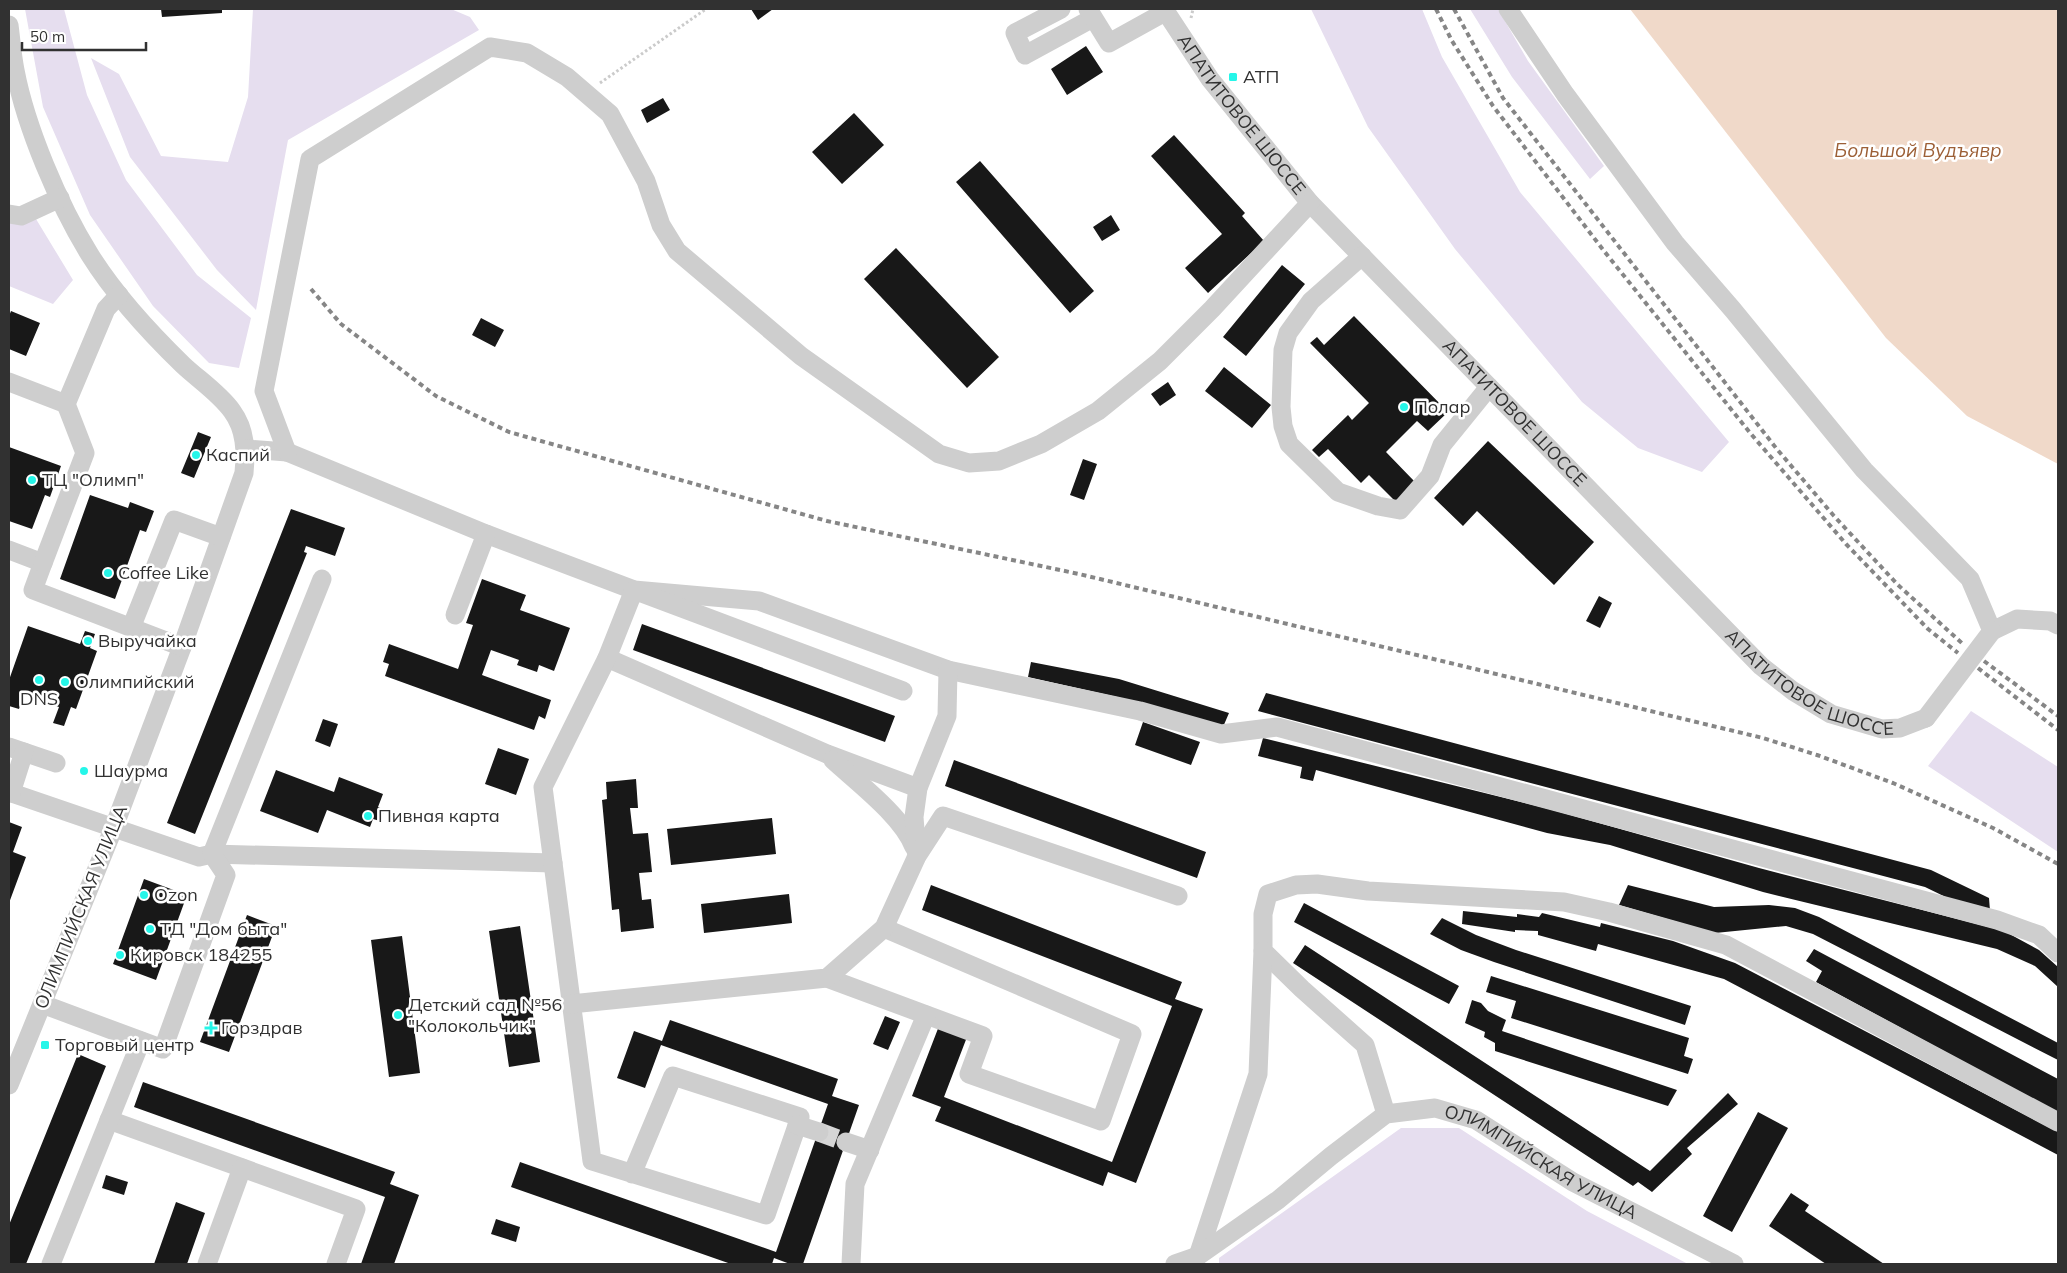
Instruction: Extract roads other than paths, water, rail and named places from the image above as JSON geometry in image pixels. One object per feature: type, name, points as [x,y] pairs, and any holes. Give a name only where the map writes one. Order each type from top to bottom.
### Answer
[{"type":"street","points":[[1061,9],[1015,33],[1025,54],[1091,13],[1109,43],[1164,10]]},
{"type":"street","points":[[1508,9],[1565,94],[1674,243],[1733,310],[1864,470],[1970,579],[1992,631],[2017,619],[2050,621],[2058,625]]},
{"type":"street","name":"АПАТИТОВОЕ ШОССЕ","points":[[1164,10],[1210,79],[1310,203],[1761,666],[1793,691],[1831,714],[1882,729],[1900,728],[1926,718],[1992,631]]},
{"type":"street","points":[[9,25],[15,71],[32,130],[60,198],[90,255],[119,295],[153,334],[218,395],[233,412],[241,430],[246,449],[287,452],[486,534],[903,691]]},
{"type":"street","points":[[287,452],[264,391],[310,159],[490,47],[527,53],[567,77],[610,114],[646,181],[661,225],[677,251],[801,356],[939,454],[969,463],[999,461],[1041,444],[1098,411],[1160,361],[1212,309],[1310,203]]},
{"type":"street","points":[[9,214],[21,216],[60,198]]},
{"type":"street","points":[[1362,256],[1311,301],[1288,333],[1283,350],[1281,407],[1283,426],[1289,444],[1338,492],[1378,506],[1400,510],[1430,476],[1442,445],[1489,387]]},
{"type":"street","points":[[119,295],[106,309],[66,404],[85,453],[33,590],[182,647]]},
{"type":"street","points":[[9,382],[66,404]]},
{"type":"street","name":"ОЛИМПИЙСКАЯ УЛИЦА","points":[[9,1085],[114,828],[182,647],[244,473],[246,449]]},
{"type":"street","points":[[131,628],[174,520],[221,537]]},
{"type":"street","points":[[455,615],[486,534]]},
{"type":"street","points":[[9,550],[44,563]]},
{"type":"street","points":[[212,854],[322,579]]},
{"type":"street","points":[[632,1174],[673,1076],[800,1117],[766,1216],[632,1174],[592,1161],[543,787],[607,658],[634,590]]},
{"type":"street","points":[[634,590],[759,601],[948,670],[1140,711],[1221,734],[1277,727],[1997,920],[2039,935],[2058,953]]},
{"type":"street","points":[[607,658],[827,754],[918,788]]},
{"type":"street","points":[[917,856],[914,817],[918,788],[947,716],[948,670]]},
{"type":"street","points":[[56,763],[17,750],[10,793],[199,857],[212,854],[553,864]]},
{"type":"street","points":[[827,754],[898,821],[909,834],[917,856]]},
{"type":"street","points":[[827,978],[884,928],[917,856],[943,816],[1178,896]]},
{"type":"street","points":[[42,1004],[163,1049],[226,876],[212,854]]},
{"type":"street","points":[[1198,1256],[1258,1074],[1263,914],[1268,894],[1296,885],[1316,884],[1368,891],[1564,902],[1609,912],[1726,945],[2058,1122]]},
{"type":"street","points":[[571,1004],[827,978],[983,1036],[969,1074],[1101,1121],[1132,1034],[884,928]]},
{"type":"street","points":[[1175,1264],[1198,1256],[1278,1200],[1386,1114],[1365,1045],[1302,989],[1263,951]]},
{"type":"street","points":[[851,1264],[855,1184],[926,1015]]},
{"type":"street","points":[[52,1264],[141,1041]]},
{"type":"street","name":"ОЛИМПИЙСКАЯ УЛИЦА","points":[[1386,1114],[1435,1108],[1476,1120],[1573,1182],[1734,1264]]},
{"type":"street","points":[[109,1120],[356,1209],[336,1264]]},
{"type":"street","points":[[797,1125],[818,1132]]},
{"type":"street","points":[[846,1142],[870,1150]]},
{"type":"street","points":[[207,1264],[242,1168]]},
{"type":"water","name":"Большой Вудъявр","points":[[1630,9],[2058,9],[2058,464],[1967,416],[1886,338]]},
{"type":"tunnel","points":[[819,1132],[846,1142]]},
{"type":"railway","points":[[1436,9],[1452,41],[1493,106],[1604,251],[1751,434],[1846,544],[1928,629],[1958,653]]},
{"type":"railway","points":[[1454,9],[1503,98],[1776,448],[1834,516],[1898,585],[1964,645]]},
{"type":"railway","points":[[311,289],[341,324],[436,396],[509,432],[827,521],[1079,574],[1763,738],[1817,755],[1893,783],[1993,828],[2058,864]]},
{"type":"railway","points":[[1984,661],[2058,716]]},
{"type":"railway","points":[[1978,668],[2058,730]]},
{"type":"place","name":"АТП","points":[[1233,77]]},
{"type":"place","name":"Полар","points":[[1404,407]]},
{"type":"place","name":"Каспий","points":[[196,455]]},
{"type":"place","name":"ТЦ \"Олимп\"","points":[[32,480]]},
{"type":"place","name":"Coffee Like","points":[[108,573]]},
{"type":"place","name":"Выручайка","points":[[88,641]]},
{"type":"place","name":"DNS","points":[[39,680]]},
{"type":"place","name":"Олимпийский","points":[[65,682]]},
{"type":"place","name":"Шаурма","points":[[84,771]]},
{"type":"place","name":"Пивная карта","points":[[368,816]]},
{"type":"place","name":"Ozon","points":[[144,895]]},
{"type":"place","name":"ТД \"Дом быта\"","points":[[150,929]]},
{"type":"place","name":"Кировск 184255","points":[[120,955]]},
{"type":"place","name":"Детский сад №56 \"Колокольчик\"","points":[[398,1015]]},
{"type":"place","name":"Горздрав","points":[[211,1028]]},
{"type":"place","name":"Торговый центр","points":[[45,1045]]}]
